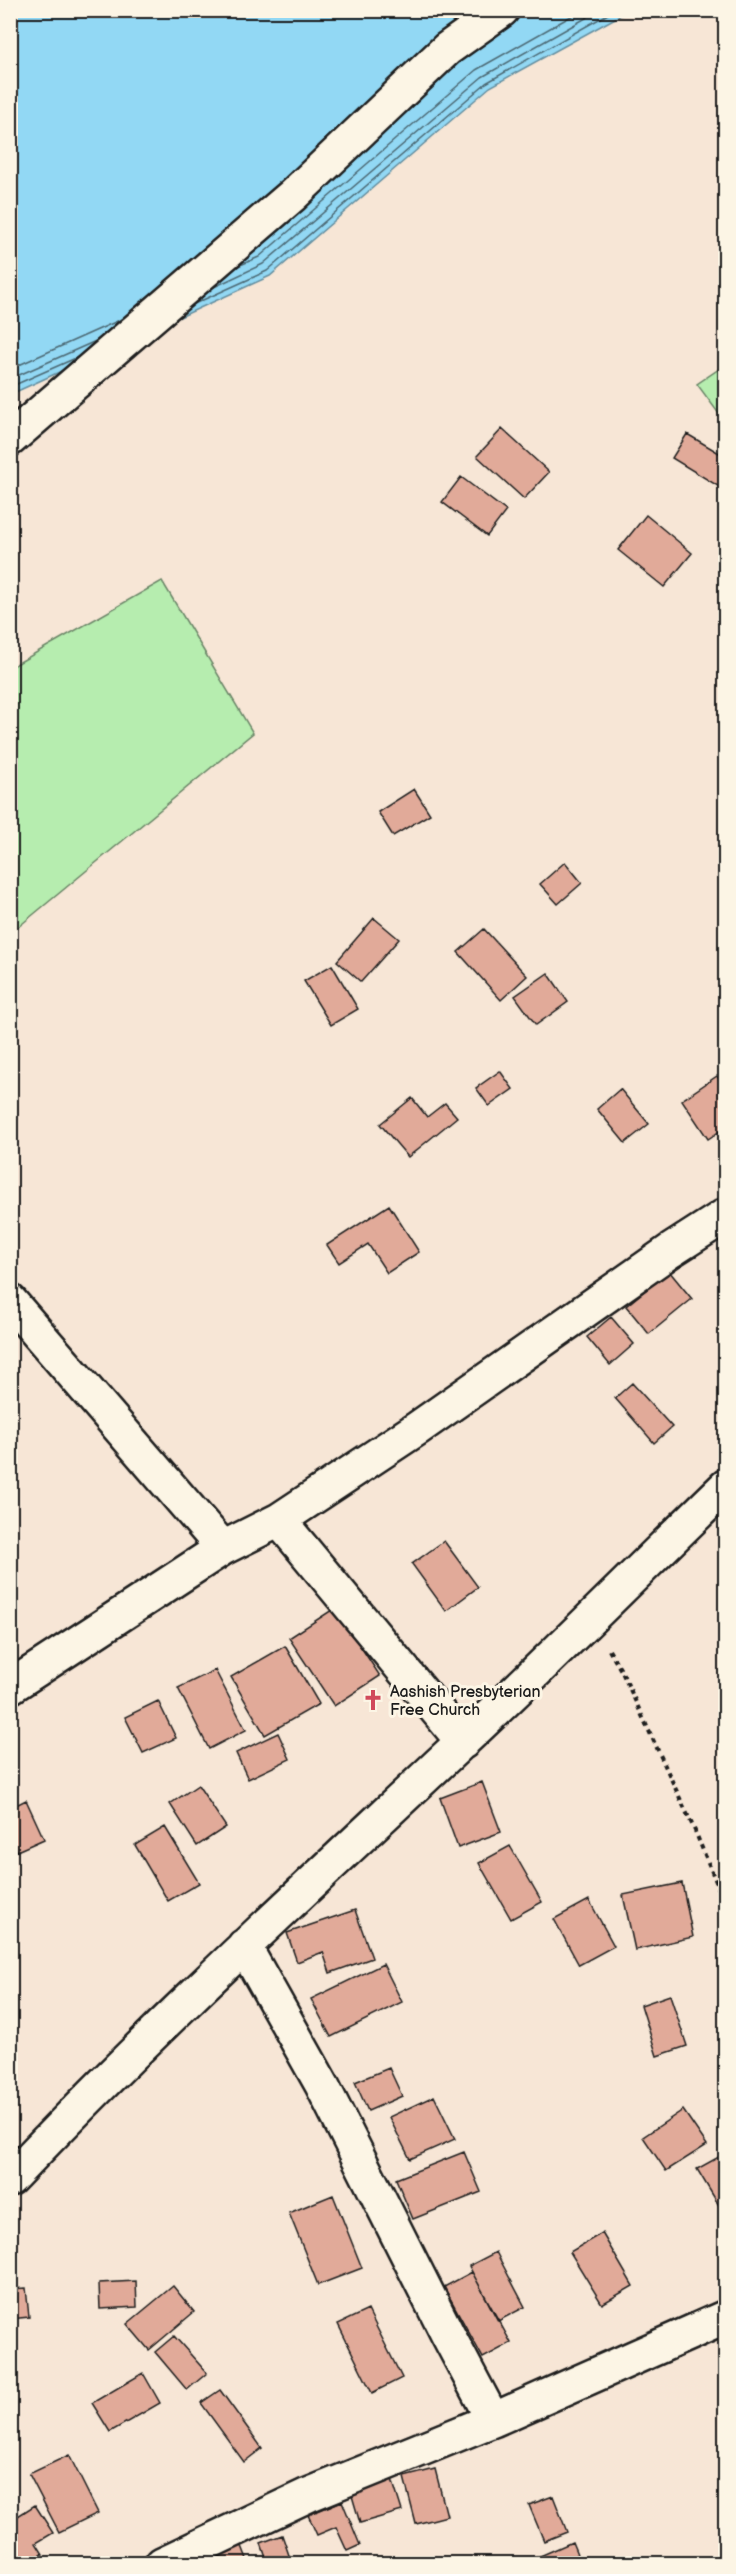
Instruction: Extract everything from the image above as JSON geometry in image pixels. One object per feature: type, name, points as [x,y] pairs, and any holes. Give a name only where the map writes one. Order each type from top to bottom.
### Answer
[{"type":"street","points":[[10,439],[293,195],[447,49],[502,10]]},
{"type":"street","points":[[15,1675],[223,1548],[279,1520],[418,1428],[670,1251],[726,1215]]},
{"type":"street","points":[[10,1301],[223,1548]]},
{"type":"street","points":[[10,2178],[244,1946],[463,1742],[726,1486]]},
{"type":"street","points":[[279,1520],[463,1742]]},
{"type":"street","points":[[244,1946],[322,2085],[448,2336],[493,2420]]},
{"type":"street","points":[[162,2564],[308,2495],[493,2420],[726,2317]]},
{"type":"path","points":[[591,1617],[622,1672],[695,1831],[726,1906]]},
{"type":"green space","points":[[725,365],[725,422],[697,384]]},
{"type":"green space","points":[[162,581],[253,733],[11,933],[11,667]]},
{"type":"water","points":[[10,11],[628,11],[490,87],[270,276],[11,394]]},
{"type":"building","points":[[502,429],[549,472],[524,499],[477,456]]},
{"type":"building","points":[[687,434],[726,457],[726,491],[672,458]]},
{"type":"building","points":[[461,477],[506,511],[487,536],[442,502]]},
{"type":"building","points":[[646,515],[692,553],[664,587],[618,550]]},
{"type":"building","points":[[414,789],[430,814],[393,836],[378,812]]},
{"type":"building","points":[[565,862],[582,883],[558,904],[540,884]]},
{"type":"building","points":[[374,918],[399,939],[361,982],[337,961]]},
{"type":"building","points":[[484,929],[527,976],[501,1000],[458,952]]},
{"type":"building","points":[[332,965],[358,1009],[331,1025],[304,981]]},
{"type":"building","points":[[548,973],[568,1002],[536,1025],[515,996]]},
{"type":"building","points":[[500,1071],[513,1089],[489,1106],[476,1088]]},
{"type":"building","points":[[717,1076],[726,1088],[726,1127],[708,1139],[682,1100]]},
{"type":"building","points":[[620,1089],[649,1124],[625,1143],[597,1109]]},
{"type":"building","points":[[412,1098],[427,1117],[445,1103],[457,1117],[408,1157],[380,1124]]},
{"type":"building","points":[[389,1205],[419,1252],[387,1273],[368,1244],[339,1263],[327,1245]]},
{"type":"building","points":[[669,1271],[692,1299],[649,1334],[626,1306]]},
{"type":"building","points":[[611,1317],[634,1344],[610,1365],[587,1337]]},
{"type":"building","points":[[632,1383],[672,1427],[654,1443],[615,1398]]},
{"type":"building","points":[[444,1541],[478,1587],[446,1611],[412,1564]]},
{"type":"building","points":[[335,1608],[380,1676],[334,1706],[289,1638]]},
{"type":"building","points":[[285,1646],[319,1704],[265,1735],[231,1677]]},
{"type":"building","points":[[215,1670],[246,1730],[209,1749],[178,1688]]},
{"type":"building","points":[[158,1701],[176,1738],[143,1753],[125,1717]]},
{"type":"building","points":[[278,1733],[290,1759],[248,1779],[236,1753]]},
{"type":"building","points":[[482,1782],[501,1832],[458,1848],[440,1798]]},
{"type":"building","points":[[198,1785],[226,1827],[197,1846],[170,1804]]},
{"type":"building","points":[[26,1800],[44,1839],[17,1851],[10,1837],[10,1808]]},
{"type":"building","points":[[165,1827],[199,1883],[168,1901],[135,1845]]},
{"type":"building","points":[[510,1846],[542,1902],[511,1919],[479,1863]]},
{"type":"building","points":[[682,1883],[693,1937],[635,1950],[623,1895]]},
{"type":"building","points":[[589,1900],[614,1946],[579,1965],[554,1919]]},
{"type":"building","points":[[355,1910],[372,1958],[330,1973],[323,1952],[297,1962],[287,1933]]},
{"type":"building","points":[[383,1964],[402,2002],[331,2037],[311,1999]]},
{"type":"building","points":[[670,1995],[687,2046],[657,2056],[641,2005]]},
{"type":"building","points":[[389,2068],[402,2096],[368,2111],[355,2082]]},
{"type":"building","points":[[434,2096],[455,2139],[410,2159],[389,2117]]},
{"type":"building","points":[[683,2110],[707,2145],[666,2171],[643,2137]]},
{"type":"building","points":[[464,2152],[481,2192],[413,2219],[396,2179]]},
{"type":"building","points":[[726,2153],[726,2217],[697,2169]]},
{"type":"building","points":[[333,2195],[362,2268],[318,2285],[289,2213]]},
{"type":"building","points":[[602,2233],[633,2286],[602,2304],[570,2252]]},
{"type":"building","points":[[496,2252],[525,2307],[498,2321],[469,2266]]},
{"type":"building","points":[[472,2272],[511,2343],[483,2358],[444,2287]]},
{"type":"building","points":[[136,2281],[137,2307],[100,2309],[99,2283]]},
{"type":"building","points":[[173,2286],[194,2312],[149,2350],[127,2324]]},
{"type":"building","points":[[26,2288],[29,2317],[10,2319],[10,2289]]},
{"type":"building","points":[[368,2310],[402,2378],[372,2393],[338,2324]]},
{"type":"building","points":[[174,2336],[207,2373],[187,2390],[155,2352]]},
{"type":"building","points":[[143,2373],[160,2403],[110,2432],[92,2403]]},
{"type":"building","points":[[220,2390],[262,2448],[244,2462],[201,2403]]},
{"type":"building","points":[[69,2455],[98,2513],[59,2532],[29,2474]]},
{"type":"building","points":[[435,2469],[447,2516],[416,2524],[404,2477]]},
{"type":"building","points":[[391,2476],[402,2511],[360,2523],[350,2489]]},
{"type":"building","points":[[553,2496],[567,2532],[544,2541],[529,2505]]},
{"type":"building","points":[[342,2501],[360,2545],[347,2551],[336,2527],[317,2535],[308,2515]]},
{"type":"building","points":[[35,2505],[53,2533],[36,2543],[43,2554],[27,2564],[20,2564],[10,2549],[10,2521]]},
{"type":"building","points":[[282,2535],[292,2564],[268,2564],[261,2543]]},
{"type":"building","points":[[240,2541],[249,2564],[222,2564],[217,2549]]},
{"type":"building","points":[[572,2542],[581,2564],[522,2564]]},
{"type":"place","name":"Aashish Presbyterian Free Church","points":[[373,1700]]}]
